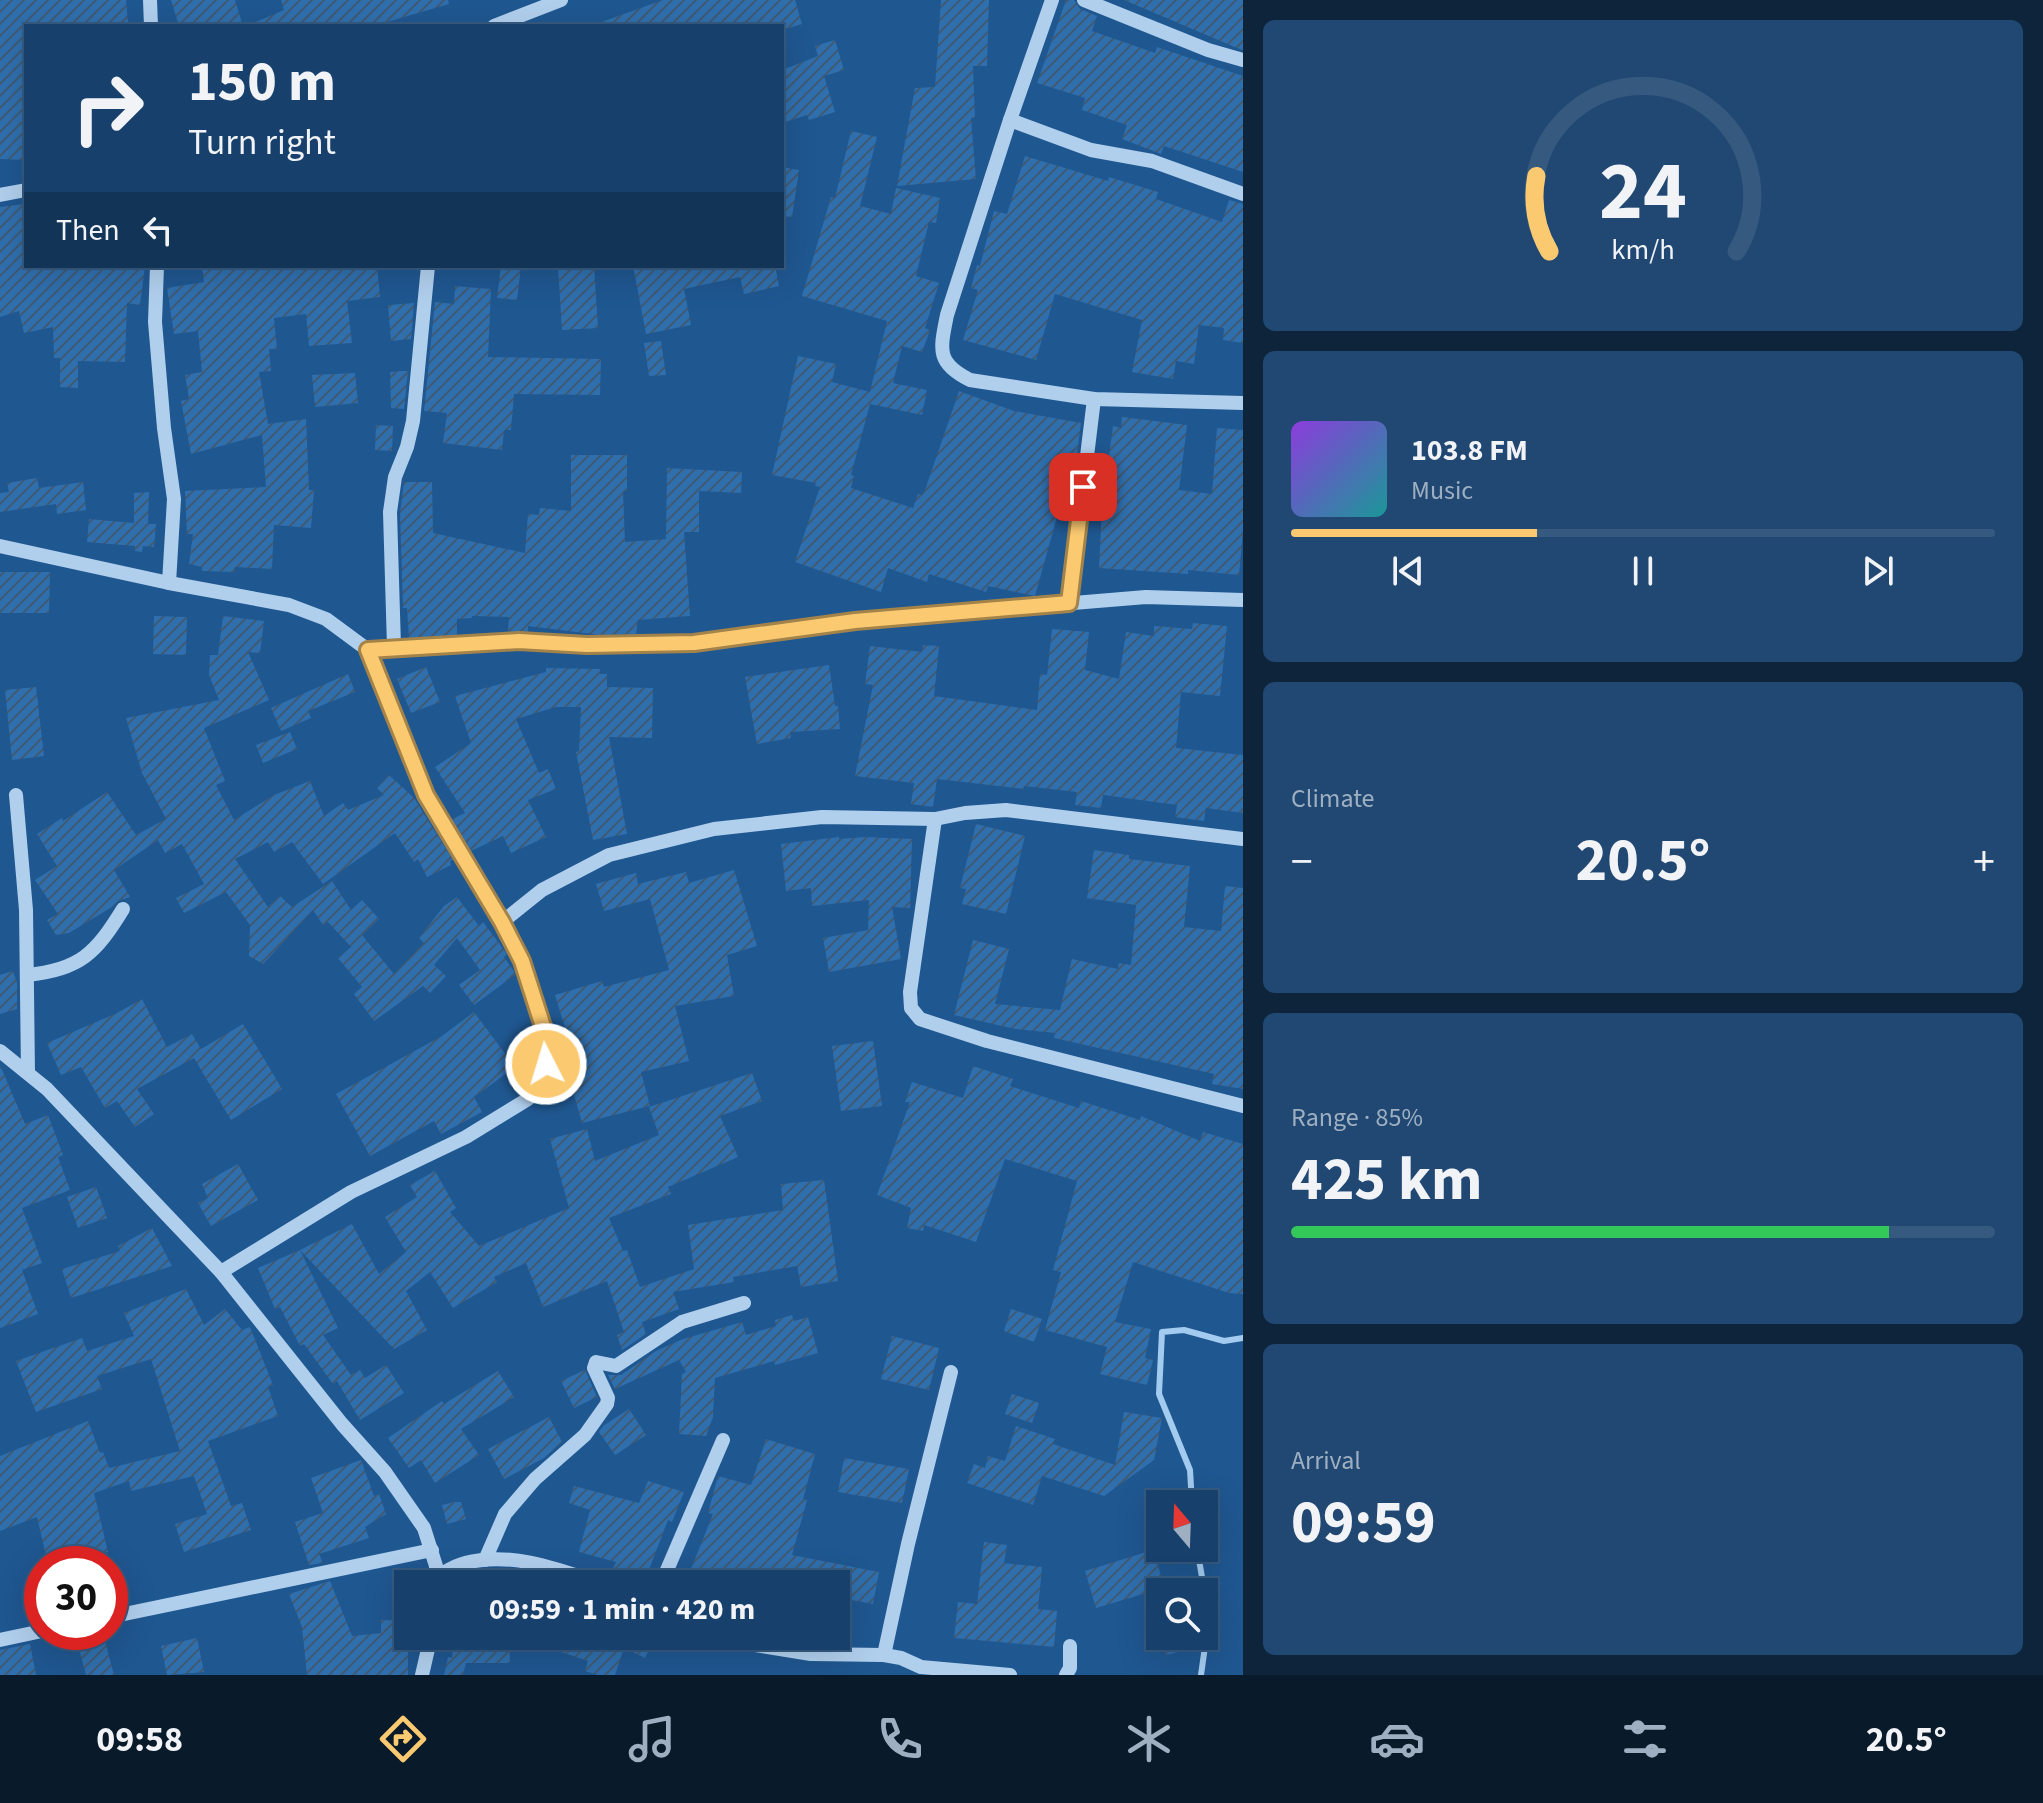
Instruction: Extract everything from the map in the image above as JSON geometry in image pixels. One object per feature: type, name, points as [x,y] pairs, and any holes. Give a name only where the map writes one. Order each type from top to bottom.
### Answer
[{"type":"street","points":[[150,0],[151,24]]},
{"type":"street","points":[[499,24],[561,0]]},
{"type":"street","points":[[1052,0],[947,315],[941,345],[945,364],[970,380],[1094,399],[1243,403]]},
{"type":"street","points":[[1084,0],[1208,50],[1243,60]]},
{"type":"street","points":[[1010,120],[1091,150],[1152,161],[1243,194]]},
{"type":"street","points":[[0,195],[24,190]]},
{"type":"street","points":[[157,268],[155,322],[174,499],[169,583]]},
{"type":"street","points":[[394,647],[390,512],[395,477],[413,421],[428,268]]},
{"type":"street","points":[[1069,603],[1094,399]]},
{"type":"street","points":[[0,546],[169,583],[289,605],[326,619],[368,650],[426,795],[522,961],[547,1039],[546,1064],[528,1099],[466,1137],[351,1192],[221,1272]]},
{"type":"street","points":[[368,650],[519,641],[587,645],[694,643],[855,621],[1069,603],[1146,597],[1243,600]]},
{"type":"street","points":[[16,795],[26,910],[28,1073]]},
{"type":"street","points":[[502,922],[542,890],[609,855],[714,829],[822,817],[935,819],[1006,810],[1243,839]]},
{"type":"street","points":[[935,819],[910,992],[911,1008],[920,1019],[987,1041],[1243,1106]]},
{"type":"street","points":[[27,975],[69,967],[89,955],[123,909]]},
{"type":"street","points":[[0,1051],[47,1089],[221,1272],[332,1412],[385,1472],[424,1528],[435,1570]]},
{"type":"street","points":[[485,1560],[505,1514],[535,1479],[585,1435],[607,1404],[608,1398],[594,1368],[596,1362],[616,1366],[682,1322],[744,1303]]},
{"type":"street","points":[[884,1655],[951,1372]]},
{"type":"street","points":[[667,1570],[723,1440]]},
{"type":"street","points":[[128,1613],[432,1550]]},
{"type":"street","points":[[451,1570],[462,1563],[502,1558],[559,1570]]},
{"type":"street","points":[[0,1640],[24,1635]]},
{"type":"street","points":[[1066,1675],[1070,1668],[1070,1646]]},
{"type":"street","points":[[422,1675],[428,1650]]},
{"type":"street","points":[[786,1650],[811,1654],[884,1655],[921,1667],[1010,1675]]},
{"type":"building","points":[[0,0],[126,0],[128,23],[24,24],[24,160],[0,159]]},
{"type":"building","points":[[171,0],[235,0],[242,24],[178,24]]},
{"type":"building","points":[[281,0],[448,0],[449,4],[380,24],[251,24],[284,10]]},
{"type":"building","points":[[663,0],[795,0],[802,24],[784,29],[784,24],[596,24]]},
{"type":"building","points":[[941,0],[989,0],[987,66],[973,66],[975,118],[971,118],[976,179],[897,186],[915,88],[935,87]]},
{"type":"building","points":[[1066,0],[1074,0],[1080,9],[1097,16],[1092,31],[1155,53],[1157,47],[1243,76],[1243,172],[1164,146],[1161,154],[1122,139],[1127,125],[1082,110],[1085,98],[1037,83]]},
{"type":"building","points":[[1124,0],[1243,0],[1243,50],[1237,48]]},
{"type":"building","points":[[835,40],[844,70],[824,76],[835,112],[809,120],[807,115],[784,122],[784,69],[818,56],[815,46]]},
{"type":"building","points":[[851,131],[877,137],[860,206],[891,214],[896,188],[940,198],[936,223],[929,222],[916,276],[939,283],[925,328],[930,330],[922,352],[902,346],[893,383],[927,390],[922,415],[870,404],[851,475],[854,476],[851,488],[913,508],[918,494],[922,495],[925,490],[959,391],[1014,411],[1081,423],[1071,500],[1062,499],[1035,596],[988,586],[986,592],[929,574],[927,582],[888,568],[881,592],[795,562],[820,487],[815,486],[816,483],[772,475],[798,356],[836,364],[832,382],[870,392],[887,321],[802,296],[831,197],[835,198]]},
{"type":"building","points":[[1025,156],[1108,181],[1109,177],[1158,192],[1156,199],[1222,222],[1229,200],[1243,204],[1243,343],[1223,340],[1224,328],[1199,325],[1194,364],[1176,361],[1173,379],[1132,372],[1142,320],[1055,294],[1036,360],[963,340],[978,290],[971,288],[994,211],[1007,214]]},
{"type":"building","points":[[784,167],[799,170],[792,217],[784,216]]},
{"type":"building","points":[[24,204],[24,268],[145,268],[140,305],[127,303],[125,362],[78,361],[78,388],[60,387],[60,358],[54,358],[53,327],[24,333],[19,311],[0,317],[0,207]]},
{"type":"building","points":[[202,268],[377,268],[380,297],[347,301],[352,343],[309,346],[306,314],[274,318],[277,349],[269,349],[271,371],[259,372],[268,424],[306,419],[309,490],[314,490],[311,528],[274,525],[272,569],[235,567],[234,572],[202,571],[202,567],[189,564],[193,534],[187,534],[185,491],[266,487],[262,435],[191,454],[181,401],[189,399],[185,375],[202,372],[198,331],[174,334],[167,288],[204,282]]},
{"type":"building","points":[[501,268],[521,268],[517,300],[497,298]]},
{"type":"building","points":[[558,268],[594,268],[598,328],[562,330]]},
{"type":"building","points":[[633,268],[775,268],[779,286],[744,294],[740,277],[684,289],[691,325],[646,334]]},
{"type":"building","points":[[455,286],[491,289],[488,357],[601,359],[600,395],[514,394],[511,430],[504,430],[502,450],[443,443],[447,413],[424,411],[435,302],[454,304]]},
{"type":"building","points":[[414,303],[411,339],[391,341],[388,305]]},
{"type":"building","points":[[661,341],[666,375],[649,376],[644,343]]},
{"type":"building","points":[[408,371],[404,409],[391,408],[390,372]]},
{"type":"building","points":[[355,373],[358,403],[315,407],[312,375]]},
{"type":"building","points":[[1122,417],[1187,425],[1179,490],[1212,494],[1217,428],[1243,430],[1243,530],[1239,575],[1188,570],[1188,574],[1099,568],[1102,509],[1113,426],[1121,428]]},
{"type":"building","points":[[376,425],[393,426],[392,451],[375,450]]},
{"type":"building","points":[[571,455],[627,455],[627,491],[623,491],[625,542],[666,539],[667,468],[742,472],[741,493],[699,491],[699,532],[684,532],[690,616],[638,620],[636,634],[600,635],[528,626],[528,632],[508,632],[509,617],[472,616],[457,619],[457,635],[409,638],[407,608],[403,608],[400,513],[404,482],[432,482],[433,533],[525,553],[528,514],[539,515],[540,508],[571,511]]},
{"type":"building","points":[[37,478],[39,488],[83,482],[86,510],[57,514],[56,504],[0,512],[0,493],[9,492],[7,483]]},
{"type":"building","points":[[149,492],[148,524],[156,524],[154,547],[143,546],[142,552],[135,551],[135,546],[87,542],[89,519],[134,523],[134,493]]},
{"type":"building","points":[[0,572],[50,572],[49,613],[0,613]]},
{"type":"building","points":[[154,616],[187,617],[186,655],[153,654]]},
{"type":"building","points":[[223,616],[264,621],[260,653],[248,652],[269,700],[204,728],[225,781],[216,785],[234,820],[274,795],[310,781],[324,816],[343,803],[348,810],[384,795],[377,788],[389,775],[414,798],[453,860],[450,861],[451,865],[427,877],[418,859],[414,862],[395,833],[323,884],[292,842],[274,852],[268,842],[235,859],[268,907],[280,896],[292,907],[332,881],[351,910],[362,900],[379,919],[362,935],[394,974],[424,943],[419,938],[444,906],[457,897],[479,926],[483,922],[507,954],[504,957],[516,974],[474,1005],[459,985],[480,970],[457,938],[434,965],[446,976],[430,993],[423,986],[374,1021],[354,994],[362,987],[338,958],[351,947],[328,922],[323,925],[313,910],[263,964],[249,956],[250,925],[226,892],[184,913],[176,898],[204,884],[182,844],[165,853],[158,840],[114,870],[130,897],[118,901],[69,933],[56,935],[47,920],[58,914],[35,880],[57,866],[37,834],[107,792],[136,835],[166,819],[142,773],[126,718],[219,700],[209,675],[210,655],[218,655]]},
{"type":"building","points":[[1193,623],[1227,626],[1220,696],[1181,692],[1176,748],[1243,755],[1243,813],[1206,808],[1204,821],[1175,817],[1177,805],[1103,795],[1101,808],[1075,805],[1077,792],[937,779],[933,807],[911,804],[914,783],[855,776],[873,685],[865,684],[870,646],[922,652],[923,645],[939,646],[934,696],[1037,710],[1040,674],[1047,675],[1052,629],[1089,632],[1085,670],[1119,679],[1126,632],[1154,636],[1154,626],[1192,629]]},
{"type":"building","points":[[829,665],[840,729],[790,732],[791,738],[757,744],[745,677]]},
{"type":"building","points":[[426,667],[440,702],[411,713],[397,679]]},
{"type":"building","points":[[546,668],[600,669],[600,674],[607,674],[607,687],[653,688],[652,738],[609,737],[627,834],[593,840],[576,752],[579,751],[581,707],[556,707],[516,719],[539,773],[548,769],[556,789],[528,800],[546,837],[511,853],[503,836],[471,851],[452,819],[465,813],[435,767],[471,743],[455,696],[546,672]]},
{"type":"building","points":[[348,674],[355,692],[308,711],[311,718],[281,731],[271,708]]},
{"type":"building","points":[[36,687],[44,756],[12,760],[5,690]]},
{"type":"building","points":[[290,732],[297,749],[263,763],[256,745]]},
{"type":"building","points":[[976,824],[1025,836],[1006,914],[962,904],[966,889],[960,888]]},
{"type":"building","points":[[839,837],[912,839],[910,908],[892,907],[901,959],[829,972],[823,938],[868,930],[869,900],[812,906],[811,888],[786,891],[781,844]]},
{"type":"building","points":[[1094,850],[1129,855],[1129,859],[1190,866],[1184,927],[1221,931],[1225,886],[1243,888],[1243,1089],[1212,1084],[1214,1074],[1054,1038],[1055,1033],[1015,1029],[954,1015],[973,940],[1009,949],[995,1004],[1060,1010],[1072,959],[1118,969],[1119,963],[1131,965],[1136,905],[1087,898]]},
{"type":"building","points":[[734,870],[757,946],[727,955],[734,996],[675,1006],[689,1061],[641,1072],[650,1106],[582,1123],[573,1091],[578,1090],[569,1041],[555,995],[602,981],[604,987],[669,970],[650,899],[604,911],[596,884],[636,873],[638,884],[686,872],[689,883]]},
{"type":"building","points":[[13,971],[17,983],[17,1009],[0,1014],[0,975]]},
{"type":"building","points":[[142,999],[167,1047],[192,1034],[201,1049],[243,1024],[282,1089],[231,1120],[194,1058],[137,1089],[154,1114],[135,1127],[117,1101],[105,1108],[81,1067],[61,1075],[47,1043]]},
{"type":"building","points":[[474,1012],[515,1067],[474,1097],[482,1112],[441,1134],[434,1121],[370,1156],[336,1094],[442,1036]]},
{"type":"building","points":[[873,1041],[882,1106],[841,1111],[832,1046]]},
{"type":"building","points":[[0,1065],[25,1124],[48,1115],[63,1155],[58,1157],[70,1190],[22,1208],[42,1263],[22,1270],[38,1314],[0,1328]]},
{"type":"building","points":[[973,1066],[1013,1079],[1010,1086],[1079,1108],[1081,1101],[1140,1120],[1141,1116],[1200,1141],[1203,1132],[1243,1144],[1243,1294],[1229,1293],[1133,1262],[1115,1322],[1151,1329],[1145,1358],[1153,1360],[1147,1385],[1100,1374],[1107,1347],[1045,1330],[1061,1272],[1053,1270],[1077,1181],[1005,1159],[976,1242],[924,1225],[923,1231],[907,1228],[911,1208],[877,1195],[910,1102],[905,1102],[912,1082],[963,1098]]},
{"type":"building","points":[[752,1073],[762,1101],[720,1116],[738,1157],[668,1187],[671,1194],[609,1218],[623,1251],[627,1250],[640,1287],[694,1269],[688,1225],[783,1210],[781,1184],[824,1180],[838,1281],[801,1287],[797,1266],[733,1277],[734,1282],[673,1292],[679,1309],[642,1322],[646,1334],[622,1350],[617,1335],[624,1332],[607,1281],[543,1307],[526,1263],[494,1277],[497,1282],[453,1308],[430,1272],[406,1291],[427,1330],[394,1349],[300,1250],[352,1224],[379,1274],[406,1252],[385,1217],[417,1197],[410,1185],[435,1171],[456,1208],[450,1212],[479,1246],[569,1208],[550,1139],[587,1129],[595,1161],[659,1135],[649,1107]]},
{"type":"building","points":[[238,1164],[258,1200],[211,1226],[198,1203],[208,1198],[202,1184]]},
{"type":"building","points":[[96,1187],[107,1218],[78,1228],[67,1197]]},
{"type":"building","points":[[152,1228],[172,1266],[71,1298],[62,1269],[120,1251],[118,1246]]},
{"type":"building","points":[[300,1250],[338,1328],[323,1335],[351,1375],[360,1370],[365,1378],[386,1365],[404,1393],[360,1420],[337,1381],[333,1384],[304,1344],[300,1346],[280,1307],[275,1309],[258,1268]]},
{"type":"building","points":[[186,1289],[204,1325],[225,1309],[242,1330],[250,1327],[273,1385],[268,1387],[278,1416],[208,1441],[231,1506],[242,1503],[251,1530],[184,1552],[175,1524],[207,1514],[194,1476],[131,1491],[129,1481],[94,1493],[107,1546],[44,1546],[37,1517],[0,1531],[0,1456],[88,1421],[109,1468],[180,1451],[151,1359],[97,1376],[102,1389],[36,1412],[16,1361],[82,1338],[87,1351],[134,1336],[124,1313]]},
{"type":"building","points":[[1011,1309],[1042,1319],[1034,1342],[1004,1331]]},
{"type":"building","points":[[792,1315],[794,1321],[808,1317],[818,1353],[775,1365],[774,1361],[715,1378],[713,1417],[706,1436],[679,1434],[682,1374],[686,1372],[679,1360],[615,1389],[608,1375],[621,1375],[656,1351],[683,1339],[742,1322],[746,1335],[776,1326],[775,1320]]},
{"type":"building","points":[[892,1336],[939,1348],[929,1390],[881,1379]]},
{"type":"building","points":[[585,1370],[597,1397],[574,1408],[561,1381]]},
{"type":"building","points":[[498,1371],[514,1397],[461,1429],[479,1455],[435,1483],[421,1460],[409,1468],[388,1438],[442,1401],[444,1404]]},
{"type":"building","points":[[1012,1394],[1039,1403],[1032,1423],[1005,1414]]},
{"type":"building","points":[[629,1409],[646,1435],[615,1455],[599,1432]]},
{"type":"building","points":[[1124,1412],[1162,1418],[1154,1460],[1104,1496],[1042,1476],[1033,1505],[967,1483],[974,1464],[985,1468],[988,1456],[1005,1461],[1016,1426],[1055,1439],[1053,1444],[1115,1465]]},
{"type":"building","points":[[549,1417],[562,1442],[544,1458],[504,1479],[488,1449]]},
{"type":"building","points":[[766,1439],[815,1454],[803,1499],[807,1500],[792,1555],[879,1572],[873,1604],[850,1600],[850,1570],[691,1569],[713,1514],[708,1513],[718,1476],[751,1485]]},
{"type":"building","points":[[844,1458],[909,1469],[902,1503],[838,1492]]},
{"type":"building","points":[[361,1460],[374,1496],[379,1494],[386,1514],[365,1527],[369,1538],[319,1554],[323,1563],[309,1565],[295,1522],[323,1513],[311,1478]]},
{"type":"building","points":[[648,1481],[684,1492],[672,1522],[668,1520],[649,1570],[618,1570],[613,1568],[616,1562],[579,1552],[590,1510],[569,1503],[574,1486],[639,1503]]},
{"type":"building","points":[[461,1502],[466,1519],[447,1524],[442,1505]]},
{"type":"building","points":[[984,1542],[1007,1545],[1004,1563],[1042,1567],[1038,1609],[1057,1611],[1054,1647],[954,1638],[958,1602],[977,1604]]},
{"type":"building","points":[[1146,1552],[1146,1562],[1157,1562],[1162,1578],[1146,1578],[1146,1593],[1096,1608],[1085,1571]]},
{"type":"building","points":[[330,1581],[352,1636],[381,1633],[381,1620],[394,1620],[394,1650],[408,1650],[408,1675],[307,1675],[302,1627],[289,1594]]},
{"type":"building","points":[[197,1638],[204,1672],[167,1675],[161,1646]]},
{"type":"building","points":[[24,1645],[24,1650],[31,1650],[36,1675],[0,1675],[0,1650]]},
{"type":"building","points":[[79,1650],[107,1650],[114,1675],[86,1675]]},
{"type":"building","points":[[453,1650],[510,1650],[510,1663],[466,1663],[463,1675],[444,1675],[448,1657],[452,1658]]},
{"type":"building","points":[[556,1650],[623,1650],[615,1675],[585,1671],[588,1661]]},
{"type":"building","points":[[628,1650],[649,1650],[645,1658]]},
{"type":"building","points":[[1165,1650],[1186,1650],[1166,1655]]},
{"type":"waterway","points":[[1191,1490],[1190,1470],[1159,1394],[1162,1332],[1184,1330],[1224,1341],[1243,1338]]},
{"type":"waterway","points":[[1199,1562],[1209,1618],[1201,1675]]},
{"type":"route","points":[[546,1064],[547,1039],[522,961],[426,795],[368,650],[519,641],[587,645],[694,643],[855,621],[1069,603],[1083,487]]}]
